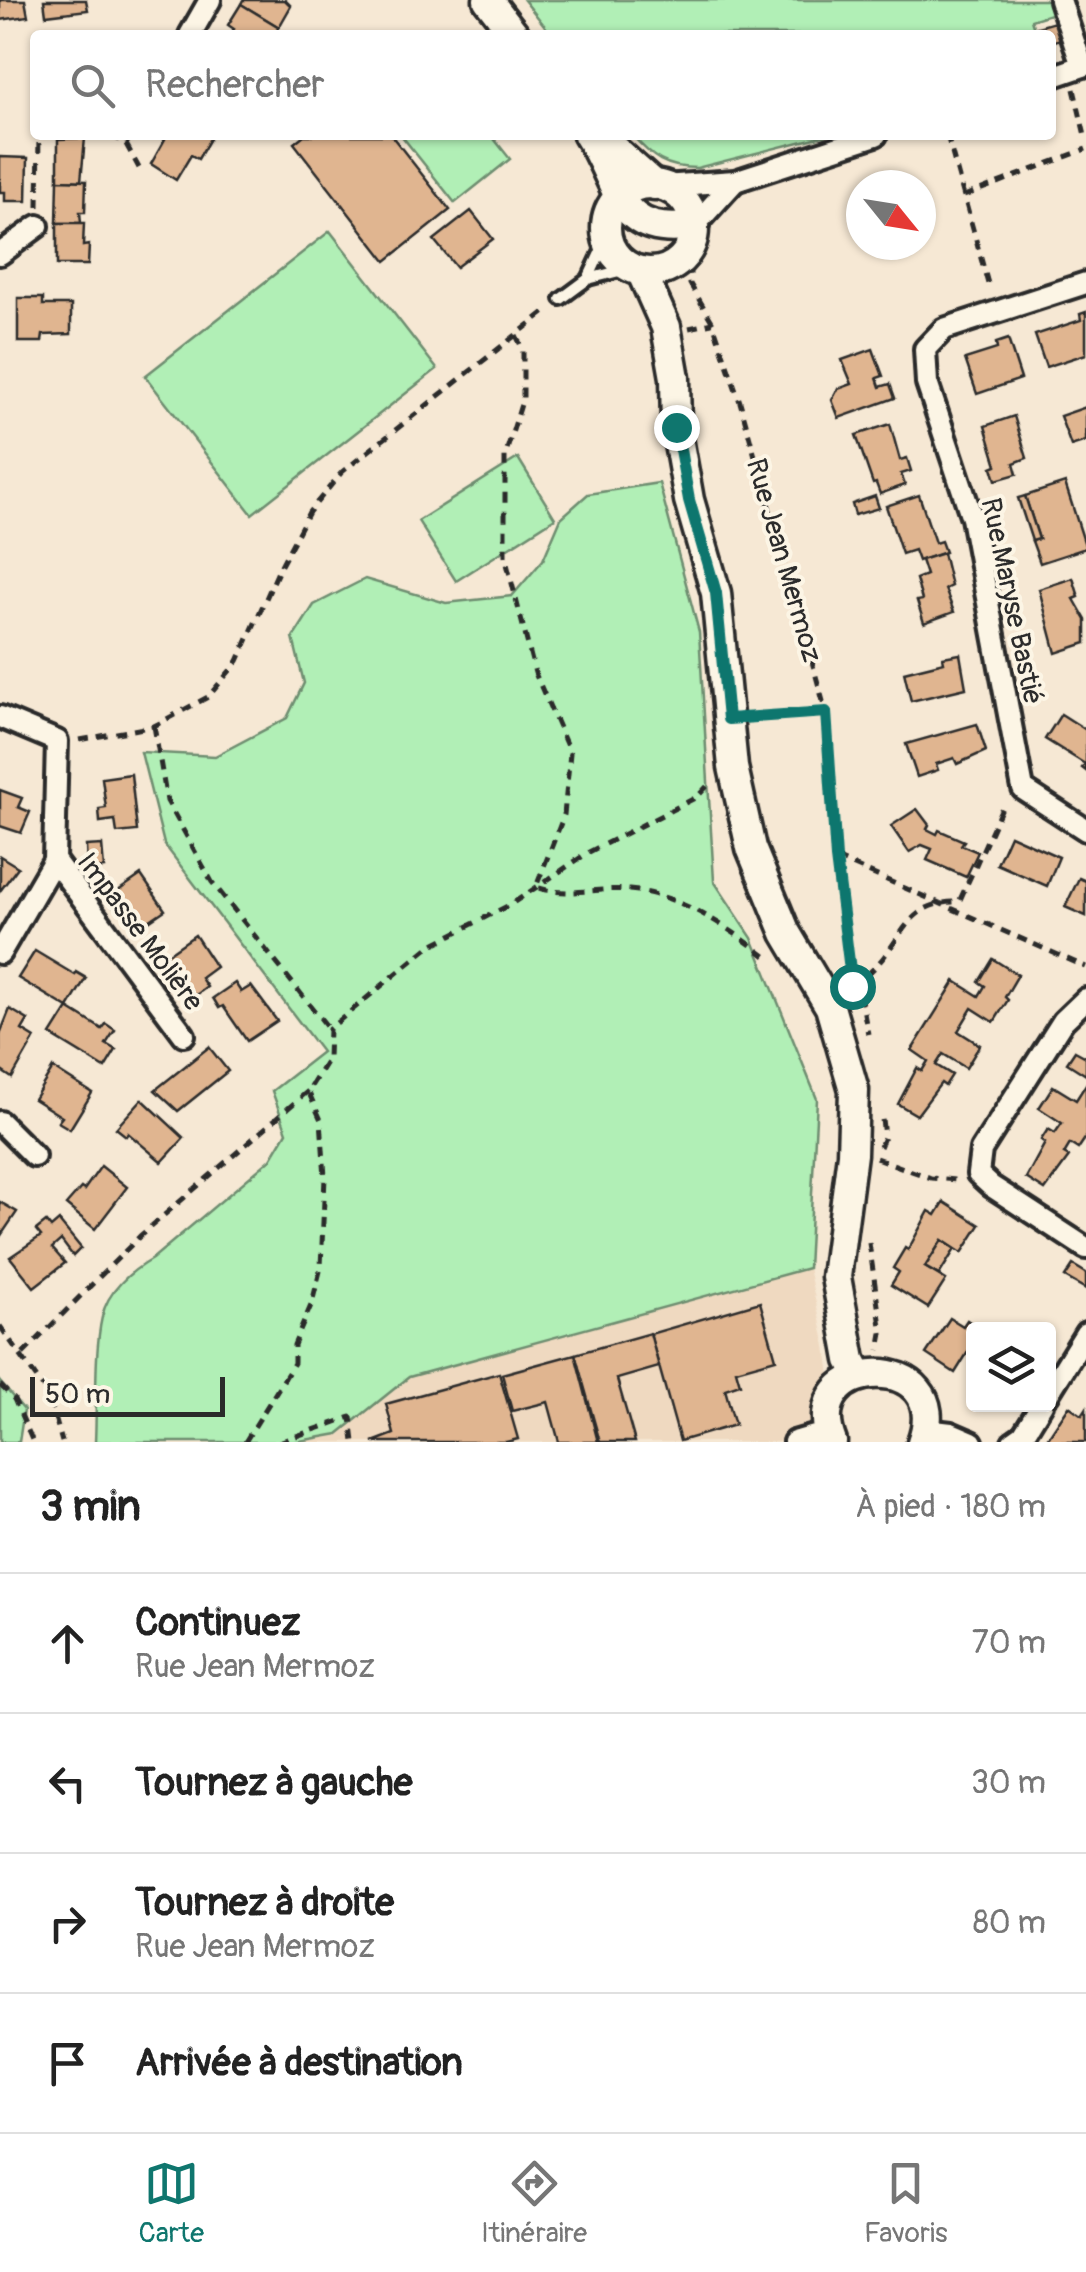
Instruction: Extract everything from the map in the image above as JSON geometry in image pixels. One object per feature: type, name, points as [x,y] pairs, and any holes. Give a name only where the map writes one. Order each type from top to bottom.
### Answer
[{"type":"street","points":[[193,30],[210,0]]},
{"type":"street","points":[[488,0],[510,30]]},
{"type":"street","points":[[1060,0],[1072,70]]},
{"type":"street","points":[[590,140],[625,209],[638,219],[700,235]]},
{"type":"street","points":[[604,140],[658,186],[685,201],[700,235]]},
{"type":"street","points":[[679,261],[656,272],[636,270],[615,256],[607,238],[606,219],[618,197],[632,188],[735,181],[861,140]]},
{"type":"street","points":[[735,181],[679,261],[670,282],[666,327],[676,427],[689,500],[716,593],[734,767],[751,848],[793,945],[830,1008],[854,1090],[864,1156],[836,1277],[851,1360],[859,1375]]},
{"type":"street","points":[[0,254],[38,226]]},
{"type":"street","points":[[636,270],[666,327]]},
{"type":"street","name":"Rue Maryse Bastié","points":[[1023,789],[972,518],[927,383],[926,349],[944,329],[1086,283]]},
{"type":"street","points":[[0,717],[56,741]]},
{"type":"street","name":"Impasse Molière","points":[[0,953],[54,860],[56,741]]},
{"type":"street","points":[[1023,789],[1086,830]]},
{"type":"street","name":"Impasse Molière","points":[[54,860],[184,1035]]},
{"type":"street","points":[[1086,999],[1063,1021],[981,1150],[978,1174],[1086,1248]]},
{"type":"street","points":[[0,1122],[34,1156]]},
{"type":"street","points":[[1056,1381],[1086,1333]]},
{"type":"street","points":[[794,1442],[830,1437],[828,1414],[833,1398],[844,1384],[859,1375],[880,1372],[900,1377],[916,1390],[926,1409],[924,1436],[951,1433],[972,1442]]},
{"type":"street","points":[[1013,1442],[1023,1435],[1037,1412]]},
{"type":"lane","points":[[588,279],[607,238]]},
{"type":"lane","points":[[561,300],[588,279],[636,270]]},
{"type":"path","points":[[1072,70],[1086,140]]},
{"type":"path","points":[[38,226],[39,140]]},
{"type":"path","points":[[120,140],[139,168]]},
{"type":"path","points":[[126,144],[129,140]]},
{"type":"path","points":[[949,140],[995,310]]},
{"type":"path","points":[[964,196],[1086,149]]},
{"type":"path","name":"Rue Jean Mermoz","points":[[700,235],[690,284],[713,322],[740,402],[826,712],[836,858],[852,986],[862,1003],[869,1036]]},
{"type":"path","points":[[56,741],[90,740],[154,726],[208,697],[238,661],[309,512],[342,472],[561,300]]},
{"type":"path","points":[[516,335],[523,350],[523,398],[505,456],[505,556],[535,672],[570,754],[564,815],[536,887]]},
{"type":"path","points":[[728,719],[826,712]]},
{"type":"path","points":[[22,1354],[140,1236],[308,1091],[328,1058],[330,1029],[212,882],[167,801],[154,726]]},
{"type":"path","points":[[330,1029],[430,946],[536,887],[589,852],[697,797],[725,769],[734,767]]},
{"type":"path","points":[[852,986],[877,965],[907,923],[928,905],[960,902],[1003,804],[1023,789]]},
{"type":"path","points":[[836,858],[1086,967]]},
{"type":"path","points":[[536,887],[551,892],[631,890],[666,900],[731,929],[768,958],[782,957],[793,945]]},
{"type":"path","points":[[244,1442],[294,1363],[294,1344],[312,1304],[321,1267],[326,1177],[321,1120],[308,1091]]},
{"type":"path","points":[[864,1156],[884,1137],[881,1103]]},
{"type":"path","points":[[864,1156],[930,1178],[951,1181],[978,1174]]},
{"type":"path","points":[[864,1156],[875,1176]]},
{"type":"path","points":[[859,1375],[881,1347],[870,1228]]},
{"type":"path","points":[[0,1326],[49,1396],[62,1442]]},
{"type":"path","points":[[0,1385],[14,1399],[33,1442]]},
{"type":"path","points":[[278,1442],[351,1417],[354,1442]]},
{"type":"shaded area","points":[[808,1268],[826,1346],[839,1442],[294,1442],[338,1434],[409,1377]]},
{"type":"green space","points":[[524,0],[1049,0],[1054,13],[1031,20],[1034,30],[548,30]]},
{"type":"green space","points":[[405,140],[495,140],[510,159],[455,203]]},
{"type":"green space","points":[[637,140],[807,140],[697,168],[660,160]]},
{"type":"green space","points":[[330,231],[437,369],[252,514],[145,376]]},
{"type":"green space","points":[[518,458],[555,518],[456,581],[418,521]]},
{"type":"green space","points":[[659,483],[699,632],[714,881],[752,938],[817,1099],[808,1268],[409,1377],[338,1434],[294,1442],[95,1442],[98,1346],[102,1317],[114,1290],[271,1159],[287,1132],[272,1091],[322,1052],[164,844],[141,752],[215,756],[287,718],[304,683],[293,638],[314,605],[365,579],[446,603],[512,596],[543,560],[561,518],[588,494]]},
{"type":"green space","points":[[0,1382],[24,1410],[19,1442],[0,1442]]},
{"type":"building","points":[[0,0],[25,0],[28,16],[0,20]]},
{"type":"building","points":[[44,0],[86,0],[88,10],[46,15]]},
{"type":"building","points":[[243,0],[285,0],[291,6],[279,27],[241,4]]},
{"type":"building","points":[[241,4],[279,27],[233,30],[228,25]]},
{"type":"building","points":[[1055,22],[1061,39],[1056,40],[1056,30],[1034,28]]},
{"type":"building","points":[[58,140],[85,140],[81,181],[58,180]]},
{"type":"building","points":[[164,140],[209,140],[198,159],[191,155],[176,180],[151,164]]},
{"type":"building","points":[[395,140],[450,210],[386,261],[294,143]]},
{"type":"building","points":[[0,157],[28,158],[27,201],[5,201],[5,192],[0,192]]},
{"type":"building","points":[[58,180],[86,181],[81,223],[57,223]]},
{"type":"building","points":[[471,211],[493,239],[456,267],[434,240]]},
{"type":"building","points":[[57,223],[84,223],[83,246],[89,245],[88,265],[57,265]]},
{"type":"building","points":[[18,298],[43,298],[43,305],[71,305],[71,334],[43,335],[42,342],[18,342]]},
{"type":"building","points":[[1086,312],[1086,354],[1046,367],[1035,335],[1081,320],[1080,314]]},
{"type":"building","points":[[1008,339],[1021,379],[977,394],[965,359],[997,349],[996,343]]},
{"type":"building","points":[[873,349],[883,376],[877,378],[880,387],[890,384],[895,398],[839,418],[832,400],[838,389],[852,384],[842,360]]},
{"type":"building","points":[[1086,407],[1086,441],[1071,446],[1060,416]]},
{"type":"building","points":[[1014,416],[1027,458],[1014,463],[1017,474],[996,480],[992,467],[997,465],[985,426]]},
{"type":"building","points":[[890,424],[900,460],[907,458],[911,471],[901,474],[905,485],[880,494],[856,435]]},
{"type":"building","points":[[1065,483],[1086,548],[1040,563],[1032,541],[1039,539],[1025,496]]},
{"type":"building","points":[[919,495],[935,543],[941,541],[945,552],[918,561],[914,550],[902,554],[886,506]]},
{"type":"building","points":[[875,496],[879,508],[855,515],[852,504]]},
{"type":"building","points":[[1025,496],[1039,539],[1032,541],[1018,498]]},
{"type":"building","points":[[943,553],[951,586],[945,589],[954,612],[924,623],[917,601],[922,600],[916,579],[926,575],[921,560]]},
{"type":"building","points":[[1073,578],[1079,597],[1074,599],[1086,620],[1086,643],[1056,653],[1039,589]]},
{"type":"building","points":[[960,654],[966,688],[911,701],[904,672]]},
{"type":"building","points":[[1061,714],[1086,730],[1086,771],[1082,768],[1085,764],[1045,739]]},
{"type":"building","points":[[977,724],[986,751],[957,764],[954,758],[936,764],[938,770],[917,777],[906,744]]},
{"type":"building","points":[[131,774],[137,831],[117,833],[115,820],[100,822],[99,809],[106,808],[102,778]]},
{"type":"building","points":[[0,790],[22,798],[18,807],[30,812],[21,833],[0,826]]},
{"type":"building","points":[[917,809],[929,825],[927,829],[964,841],[961,845],[978,852],[966,877],[927,860],[932,849],[922,845],[909,852],[891,826]]},
{"type":"building","points":[[1010,835],[1059,857],[1047,886],[997,864]]},
{"type":"building","points":[[102,845],[104,868],[87,869],[86,846]]},
{"type":"building","points":[[0,856],[18,867],[0,891]]},
{"type":"building","points":[[141,875],[165,910],[137,929],[120,905],[115,908],[108,898]]},
{"type":"building","points":[[1079,878],[1086,881],[1086,916],[1065,907]]},
{"type":"building","points":[[195,935],[216,967],[201,978],[207,987],[188,1001],[181,990],[187,986],[162,958]]},
{"type":"building","points":[[35,951],[86,978],[68,1008],[18,978]]},
{"type":"building","points":[[993,959],[1018,975],[1005,997],[1008,1000],[994,1022],[972,1008],[958,1031],[980,1045],[966,1068],[943,1054],[936,1065],[952,1075],[945,1086],[941,1083],[917,1115],[898,1104],[917,1068],[922,1071],[928,1061],[912,1050],[955,981],[979,996],[985,986],[979,982]]},
{"type":"building","points":[[235,983],[241,992],[251,986],[277,1021],[247,1041],[213,998]]},
{"type":"building","points":[[68,1008],[102,1029],[106,1024],[115,1030],[106,1044],[116,1050],[105,1068],[51,1035]]},
{"type":"building","points":[[10,1009],[28,1020],[22,1030],[35,1038],[12,1078],[0,1070],[0,1034]]},
{"type":"building","points":[[209,1047],[228,1071],[178,1111],[155,1090]]},
{"type":"building","points":[[1075,1051],[1086,1057],[1086,1075],[1067,1063]]},
{"type":"building","points":[[53,1068],[92,1093],[70,1129],[58,1122],[62,1117],[34,1099]]},
{"type":"building","points":[[1086,1084],[1086,1137],[1078,1149],[1070,1144],[1064,1154],[1069,1157],[1045,1190],[1026,1178],[1048,1129],[1055,1133],[1062,1123],[1039,1108],[1053,1086],[1076,1100]]},
{"type":"building","points":[[142,1099],[184,1138],[162,1162],[128,1133],[126,1136],[116,1128]]},
{"type":"building","points":[[101,1166],[127,1187],[95,1229],[66,1205],[81,1188],[84,1190]]},
{"type":"building","points":[[0,1202],[17,1212],[0,1237]]},
{"type":"building","points":[[944,1202],[980,1225],[962,1253],[942,1240],[925,1267],[946,1280],[928,1308],[891,1285],[899,1272],[893,1268],[905,1248],[908,1250],[929,1211],[936,1215]]},
{"type":"building","points":[[59,1221],[81,1248],[73,1256],[61,1240],[52,1248],[65,1263],[34,1287],[10,1257],[41,1236],[36,1230],[46,1222],[51,1228]]},
{"type":"building","points":[[942,1240],[955,1249],[939,1275],[925,1267]]},
{"type":"building","points":[[1073,1265],[1086,1273],[1086,1289],[1065,1277]]},
{"type":"building","points":[[760,1302],[776,1359],[736,1370],[740,1384],[725,1389],[735,1425],[680,1441],[650,1334]]},
{"type":"building","points":[[950,1318],[963,1326],[967,1320],[970,1322],[966,1322],[966,1355],[955,1373],[926,1354]]},
{"type":"building","points":[[650,1333],[659,1367],[617,1379],[635,1442],[600,1442],[575,1354]]},
{"type":"building","points":[[575,1354],[598,1442],[559,1442],[548,1402],[512,1411],[502,1374]]},
{"type":"building","points":[[499,1373],[518,1439],[373,1442],[394,1434],[386,1404]]},
{"type":"building","points":[[1069,1406],[1082,1415],[1086,1409],[1086,1442],[1045,1442]]},
{"type":"route","points":[[676,427],[689,500],[716,593],[728,719],[826,712],[836,858],[852,986]]}]
